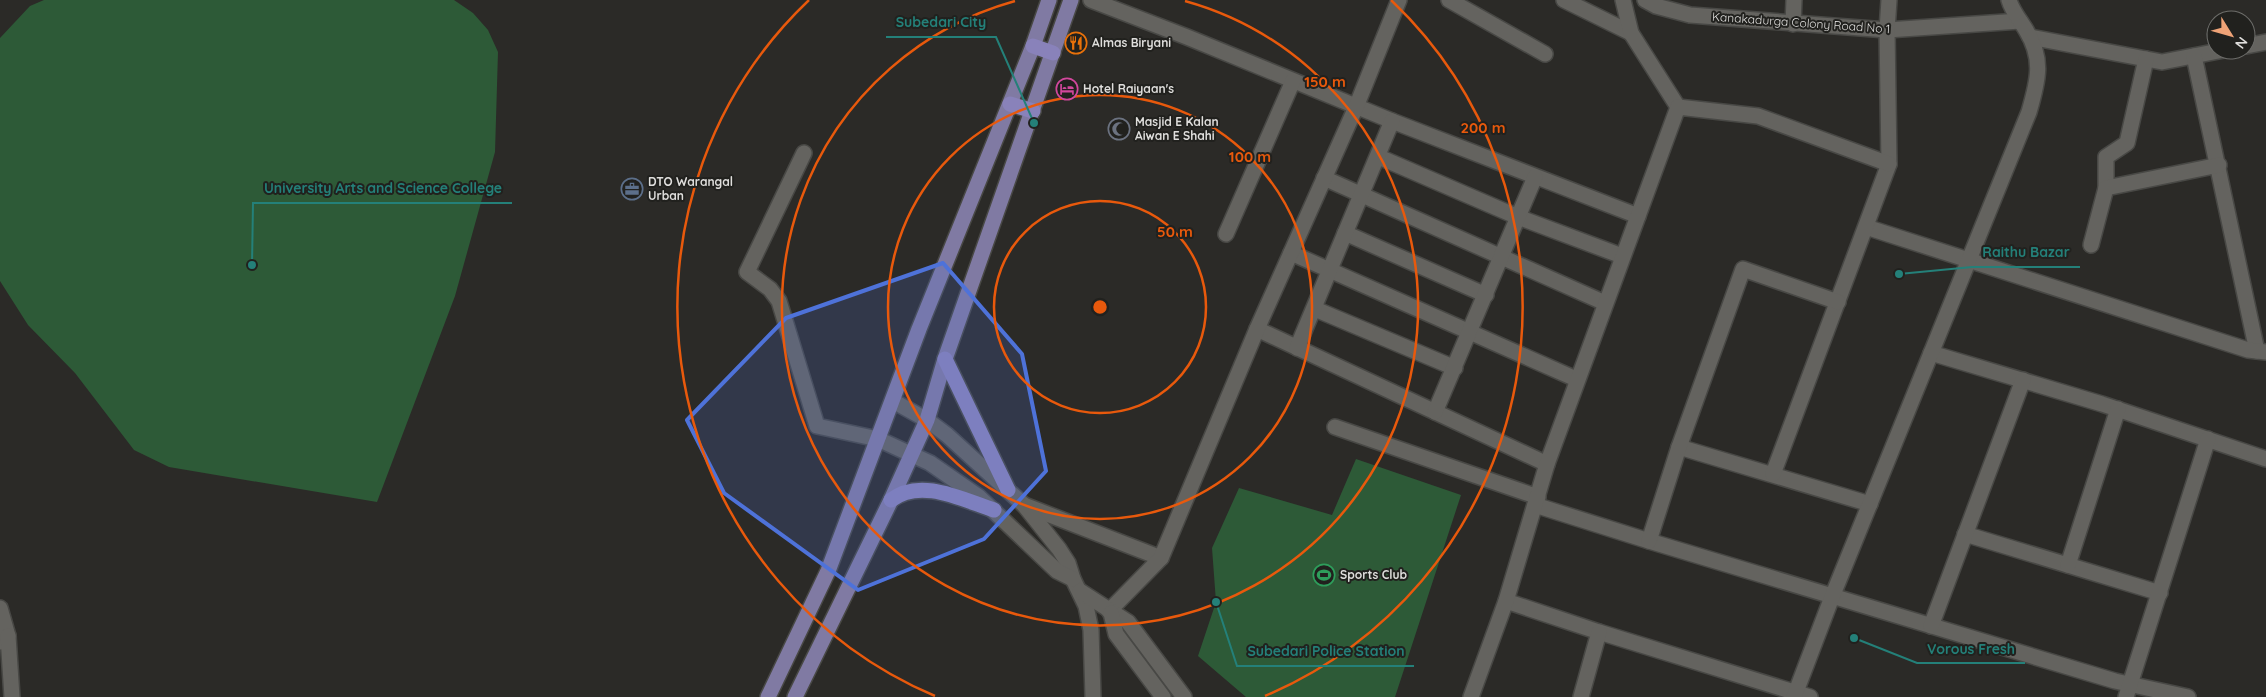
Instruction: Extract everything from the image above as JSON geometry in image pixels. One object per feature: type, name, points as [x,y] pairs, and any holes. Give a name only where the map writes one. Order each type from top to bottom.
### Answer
[{"type":"highway","points":[[1033,46],[1053,53]]},
{"type":"highway","points":[[1010,104],[1033,111]]},
{"type":"highway","points":[[945,359],[1008,490]]},
{"type":"highway","points":[[891,500],[900,493],[932,490],[994,510]]},
{"type":"main road","points":[[768,697],[828,571],[919,329],[1033,46],[1049,0]]},
{"type":"main road","points":[[796,697],[891,500],[927,420],[945,359],[1071,0]]},
{"type":"street","points":[[1091,0],[1356,107],[1638,216]]},
{"type":"street","points":[[1110,612],[1161,558],[1257,329],[1356,107],[1399,0]]},
{"type":"street","points":[[1449,0],[1544,54]]},
{"type":"street","points":[[1564,0],[1631,33]]},
{"type":"street","points":[[1623,0],[1631,33],[1678,107]]},
{"type":"street","name":"Kanakadurga Colony Road No 1","points":[[1645,0],[1656,6],[1691,8],[1793,24],[1887,30],[2020,21]]},
{"type":"street","points":[[1793,24],[1794,0]]},
{"type":"street","points":[[1773,474],[1890,164],[1887,30],[1890,0]]},
{"type":"street","points":[[1506,600],[1599,632],[1800,696],[1832,597],[2029,112],[2038,83],[2038,56],[2030,37],[2009,0]]},
{"type":"street","points":[[2030,37],[2162,62],[2206,54]]},
{"type":"street","points":[[1866,227],[1969,259],[2088,300],[2262,352],[2194,56]]},
{"type":"street","points":[[2092,244],[2106,188],[2106,157],[2127,143],[2146,59]]},
{"type":"street","points":[[1226,234],[1293,81]]},
{"type":"street","points":[[1678,107],[1758,116],[1890,164]]},
{"type":"street","points":[[1471,697],[1506,600],[1547,464],[1576,379],[1678,107]]},
{"type":"street","points":[[1297,348],[1379,157],[1392,121]]},
{"type":"street","points":[[804,153],[747,272],[770,290],[779,301],[817,426],[878,439],[911,454],[930,464],[994,510],[1057,571],[1110,612],[1128,622],[1184,697]]},
{"type":"street","points":[[1379,157],[1518,217],[1622,256]]},
{"type":"street","points":[[2106,188],[2219,165]]},
{"type":"street","points":[[1435,412],[1535,177]]},
{"type":"street","points":[[1324,178],[1605,303]]},
{"type":"street","points":[[1345,233],[1486,295]]},
{"type":"street","points":[[1291,253],[1576,379]]},
{"type":"street","points":[[1648,541],[1679,447],[1743,269],[1838,302]]},
{"type":"street","points":[[1315,309],[1454,368]]},
{"type":"street","points":[[1257,329],[1547,464]]},
{"type":"street","points":[[1931,353],[2118,409],[2266,459]]},
{"type":"street","points":[[1931,626],[2023,380]]},
{"type":"street","points":[[893,401],[927,420],[947,435],[1008,490],[1024,505],[1068,563],[1086,606],[1091,630],[1093,697]]},
{"type":"street","points":[[2068,565],[2118,409]]},
{"type":"street","points":[[1335,427],[1648,541],[1931,626],[2129,691],[2188,697]]},
{"type":"street","points":[[2129,691],[2208,439]]},
{"type":"street","points":[[1679,447],[1870,504]]},
{"type":"street","points":[[1024,505],[1161,558]]},
{"type":"street","points":[[1965,534],[2160,593]]},
{"type":"street","points":[[0,608],[12,697]]},
{"type":"street","points":[[1110,612],[1116,634],[1163,697]]},
{"type":"street","points":[[1581,697],[1599,632]]},
{"type":"highlighted area","points":[[943,263],[1022,354],[1046,471],[984,539],[858,590],[724,493],[687,420],[786,318]]},
{"type":"green space","points":[[44,0],[454,0],[473,13],[488,30],[498,52],[495,152],[455,296],[377,502],[169,467],[134,450],[75,373],[28,325],[0,281],[0,38],[30,6]]},
{"type":"green space","name":"Sports Club","points":[[1356,459],[1461,495],[1395,697],[1246,697],[1198,656],[1216,602],[1212,548],[1239,488],[1332,515]]},
{"type":"place","name":"Almas Biryani","points":[[1076,43]]},
{"type":"place","name":"Hotel Raiyaan's","points":[[1067,89]]},
{"type":"place","name":"Subedari City","points":[[1034,123]]},
{"type":"place","name":"Masjid E Kalan Aiwan E Shahi","points":[[1119,129]]},
{"type":"place","name":"DTO Warangal Urban","points":[[632,189]]},
{"type":"place","name":"University Arts and Science College","points":[[252,265]]},
{"type":"place","name":"Raithu Bazar","points":[[1899,274]]},
{"type":"place","name":"Sports Club","points":[[1324,575]]},
{"type":"place","name":"Subedari Police Station","points":[[1216,602]]},
{"type":"place","name":"Vorous Fresh","points":[[1854,638]]}]
